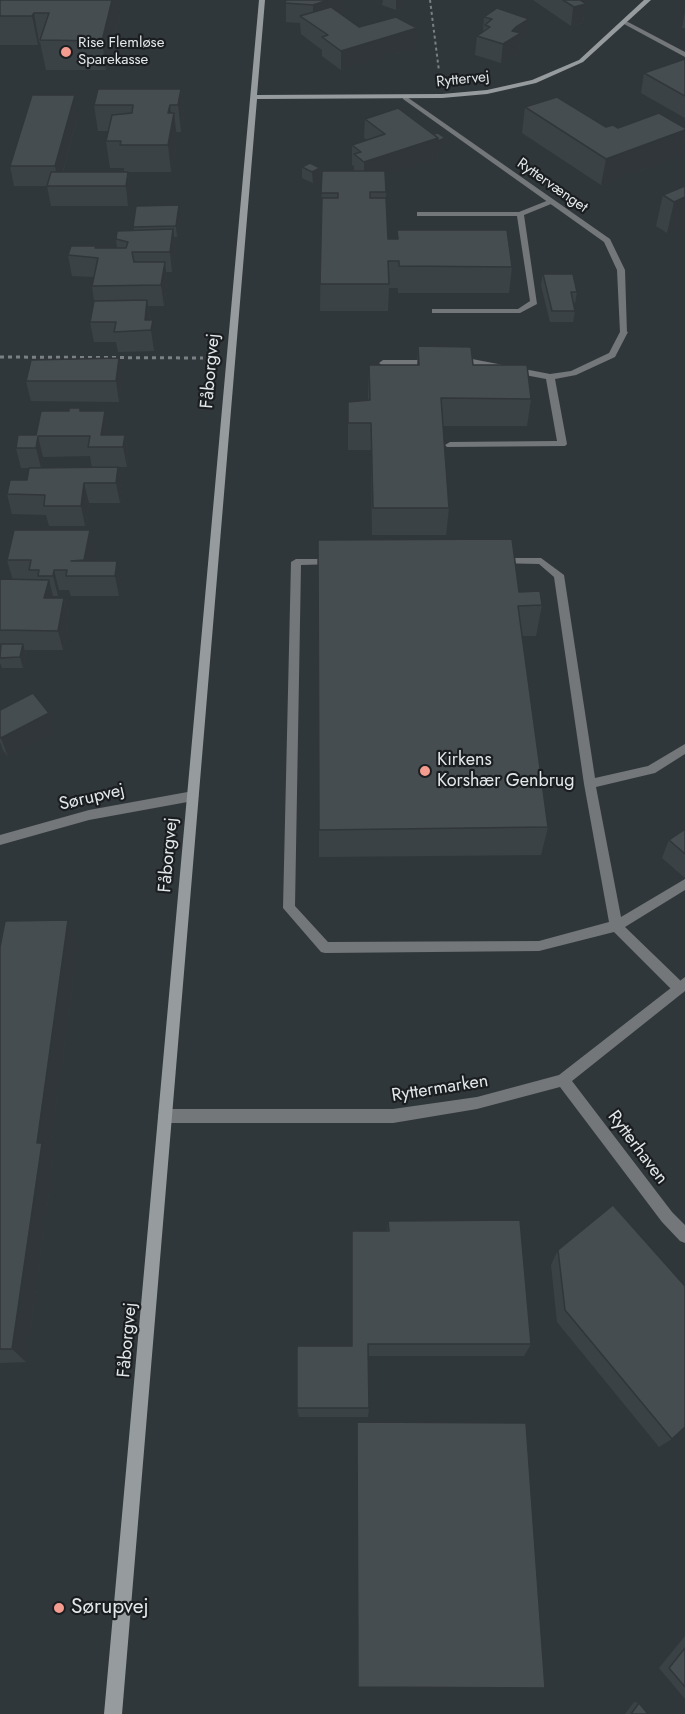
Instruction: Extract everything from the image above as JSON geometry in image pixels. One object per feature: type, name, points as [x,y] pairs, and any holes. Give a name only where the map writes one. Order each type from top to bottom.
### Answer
[{"type":"street","name":"Fåborgvej","points":[[113,1714],[262,0]]},
{"type":"street","name":"Ryttervej","points":[[253,97],[405,98],[487,92],[534,82],[581,62],[648,0]]},
{"type":"street","points":[[626,22],[685,55]]},
{"type":"street","name":"Ryttervænget","points":[[405,98],[606,241],[621,270],[624,332],[612,355],[573,373],[550,377]]},
{"type":"street","points":[[420,214],[520,214],[552,202]]},
{"type":"street","points":[[435,311],[520,311],[534,302],[520,214]]},
{"type":"street","points":[[450,362],[472,362],[550,377],[562,444],[450,445]]},
{"type":"street","points":[[383,363],[438,363]]},
{"type":"street","points":[[483,561],[541,561],[559,575],[590,784],[616,926],[682,986]]},
{"type":"street","points":[[343,562],[296,562],[289,908],[325,948],[539,946],[616,926],[685,884]]},
{"type":"street","points":[[590,784],[651,770],[685,748]]},
{"type":"street","name":"Sørupvej","points":[[0,840],[89,815],[193,796]]},
{"type":"street","name":"Ryttermarken","points":[[165,1116],[393,1116],[477,1103],[563,1080],[682,986]]},
{"type":"street","name":"Rytterhaven","points":[[563,1080],[667,1217],[685,1236]]},
{"type":"path","points":[[429,0],[442,96]]},
{"type":"path","points":[[0,357],[230,358]]},
{"type":"building","points":[[0,0],[112,0],[102,41],[40,40],[49,13],[34,13],[32,16],[0,16]]},
{"type":"building","points":[[286,0],[328,0],[313,5],[285,3]]},
{"type":"building","points":[[563,0],[580,0],[586,4],[574,7]]},
{"type":"building","points":[[331,7],[359,27],[396,17],[417,28],[341,51],[322,37],[328,35],[300,16]]},
{"type":"building","points":[[497,8],[529,19],[512,31],[521,33],[503,44],[477,36],[490,27],[485,25],[492,19],[484,17]]},
{"type":"building","points":[[685,59],[685,96],[644,73]]},
{"type":"building","points":[[98,89],[181,89],[178,105],[170,105],[168,113],[174,113],[168,145],[120,145],[121,141],[106,141],[112,115],[132,113],[133,105],[94,105]]},
{"type":"building","points":[[32,95],[75,95],[55,166],[10,166]]},
{"type":"building","points":[[557,97],[606,127],[613,125],[618,128],[659,113],[685,130],[606,159],[525,107]]},
{"type":"building","points":[[398,108],[438,138],[364,162],[354,154],[361,152],[352,145],[385,134],[365,119]]},
{"type":"building","points":[[438,133],[445,138],[438,141],[433,134]]},
{"type":"building","points":[[310,163],[320,168],[312,172],[302,167]]},
{"type":"building","points":[[322,171],[385,171],[386,192],[370,192],[370,198],[386,198],[388,239],[398,239],[397,230],[507,230],[512,267],[399,266],[399,261],[388,261],[389,284],[320,284],[322,198],[338,198],[338,193],[321,193]]},
{"type":"building","points":[[51,172],[128,172],[126,186],[47,186]]},
{"type":"building","points":[[685,186],[685,197],[674,202],[663,195]]},
{"type":"building","points":[[179,205],[176,226],[133,227],[136,206]]},
{"type":"building","points":[[173,229],[170,252],[132,252],[134,262],[165,262],[161,285],[92,286],[98,258],[68,255],[71,246],[126,248],[128,242],[116,239],[117,231]]},
{"type":"building","points":[[543,274],[573,274],[577,292],[571,292],[575,311],[552,311]]},
{"type":"building","points":[[147,300],[145,320],[153,320],[151,330],[114,332],[116,322],[90,322],[94,301]]},
{"type":"building","points":[[418,346],[471,347],[473,365],[527,365],[531,399],[441,398],[449,508],[373,508],[371,423],[348,423],[348,402],[370,400],[369,365],[419,365]]},
{"type":"building","points":[[119,358],[116,381],[26,381],[31,360]]},
{"type":"building","points":[[69,408],[80,408],[80,411],[105,411],[101,435],[125,435],[123,447],[88,447],[90,436],[38,436],[36,448],[16,448],[18,435],[36,435],[41,411],[69,411]]},
{"type":"building","points":[[118,467],[116,483],[84,483],[81,506],[44,506],[45,495],[7,494],[10,480],[27,480],[29,468]]},
{"type":"building","points":[[14,530],[90,530],[84,560],[71,561],[117,561],[115,576],[66,576],[67,570],[54,570],[53,576],[38,576],[39,570],[29,570],[31,560],[7,560]]},
{"type":"building","points":[[512,539],[519,592],[540,591],[542,605],[518,606],[548,827],[319,830],[318,540]]},
{"type":"building","points":[[0,579],[49,580],[44,598],[64,598],[58,631],[0,630]]},
{"type":"building","points":[[1,644],[23,644],[20,657],[0,658]]},
{"type":"building","points":[[33,693],[49,713],[1,738],[0,710]]},
{"type":"building","points":[[685,829],[685,854],[669,840]]},
{"type":"building","points":[[68,920],[37,1143],[42,1143],[12,1349],[0,1349],[0,947],[5,921]]},
{"type":"building","points":[[613,1205],[685,1286],[685,1427],[672,1439],[565,1310],[558,1250]]},
{"type":"building","points":[[520,1220],[531,1344],[368,1344],[369,1408],[297,1408],[297,1346],[352,1346],[352,1231],[389,1231],[388,1221]]},
{"type":"building","points":[[357,1422],[526,1423],[545,1688],[358,1687]]},
{"type":"building","points":[[685,1648],[685,1687],[669,1668]]},
{"type":"building","points":[[639,1703],[648,1714],[631,1714]]},
{"type":"place","name":"Rise Flemløse Sparekasse","points":[[66,52]]},
{"type":"place","name":"Kirkens Korshær Genbrug","points":[[425,771]]},
{"type":"place","name":"Sørupvej","points":[[59,1608]]}]
